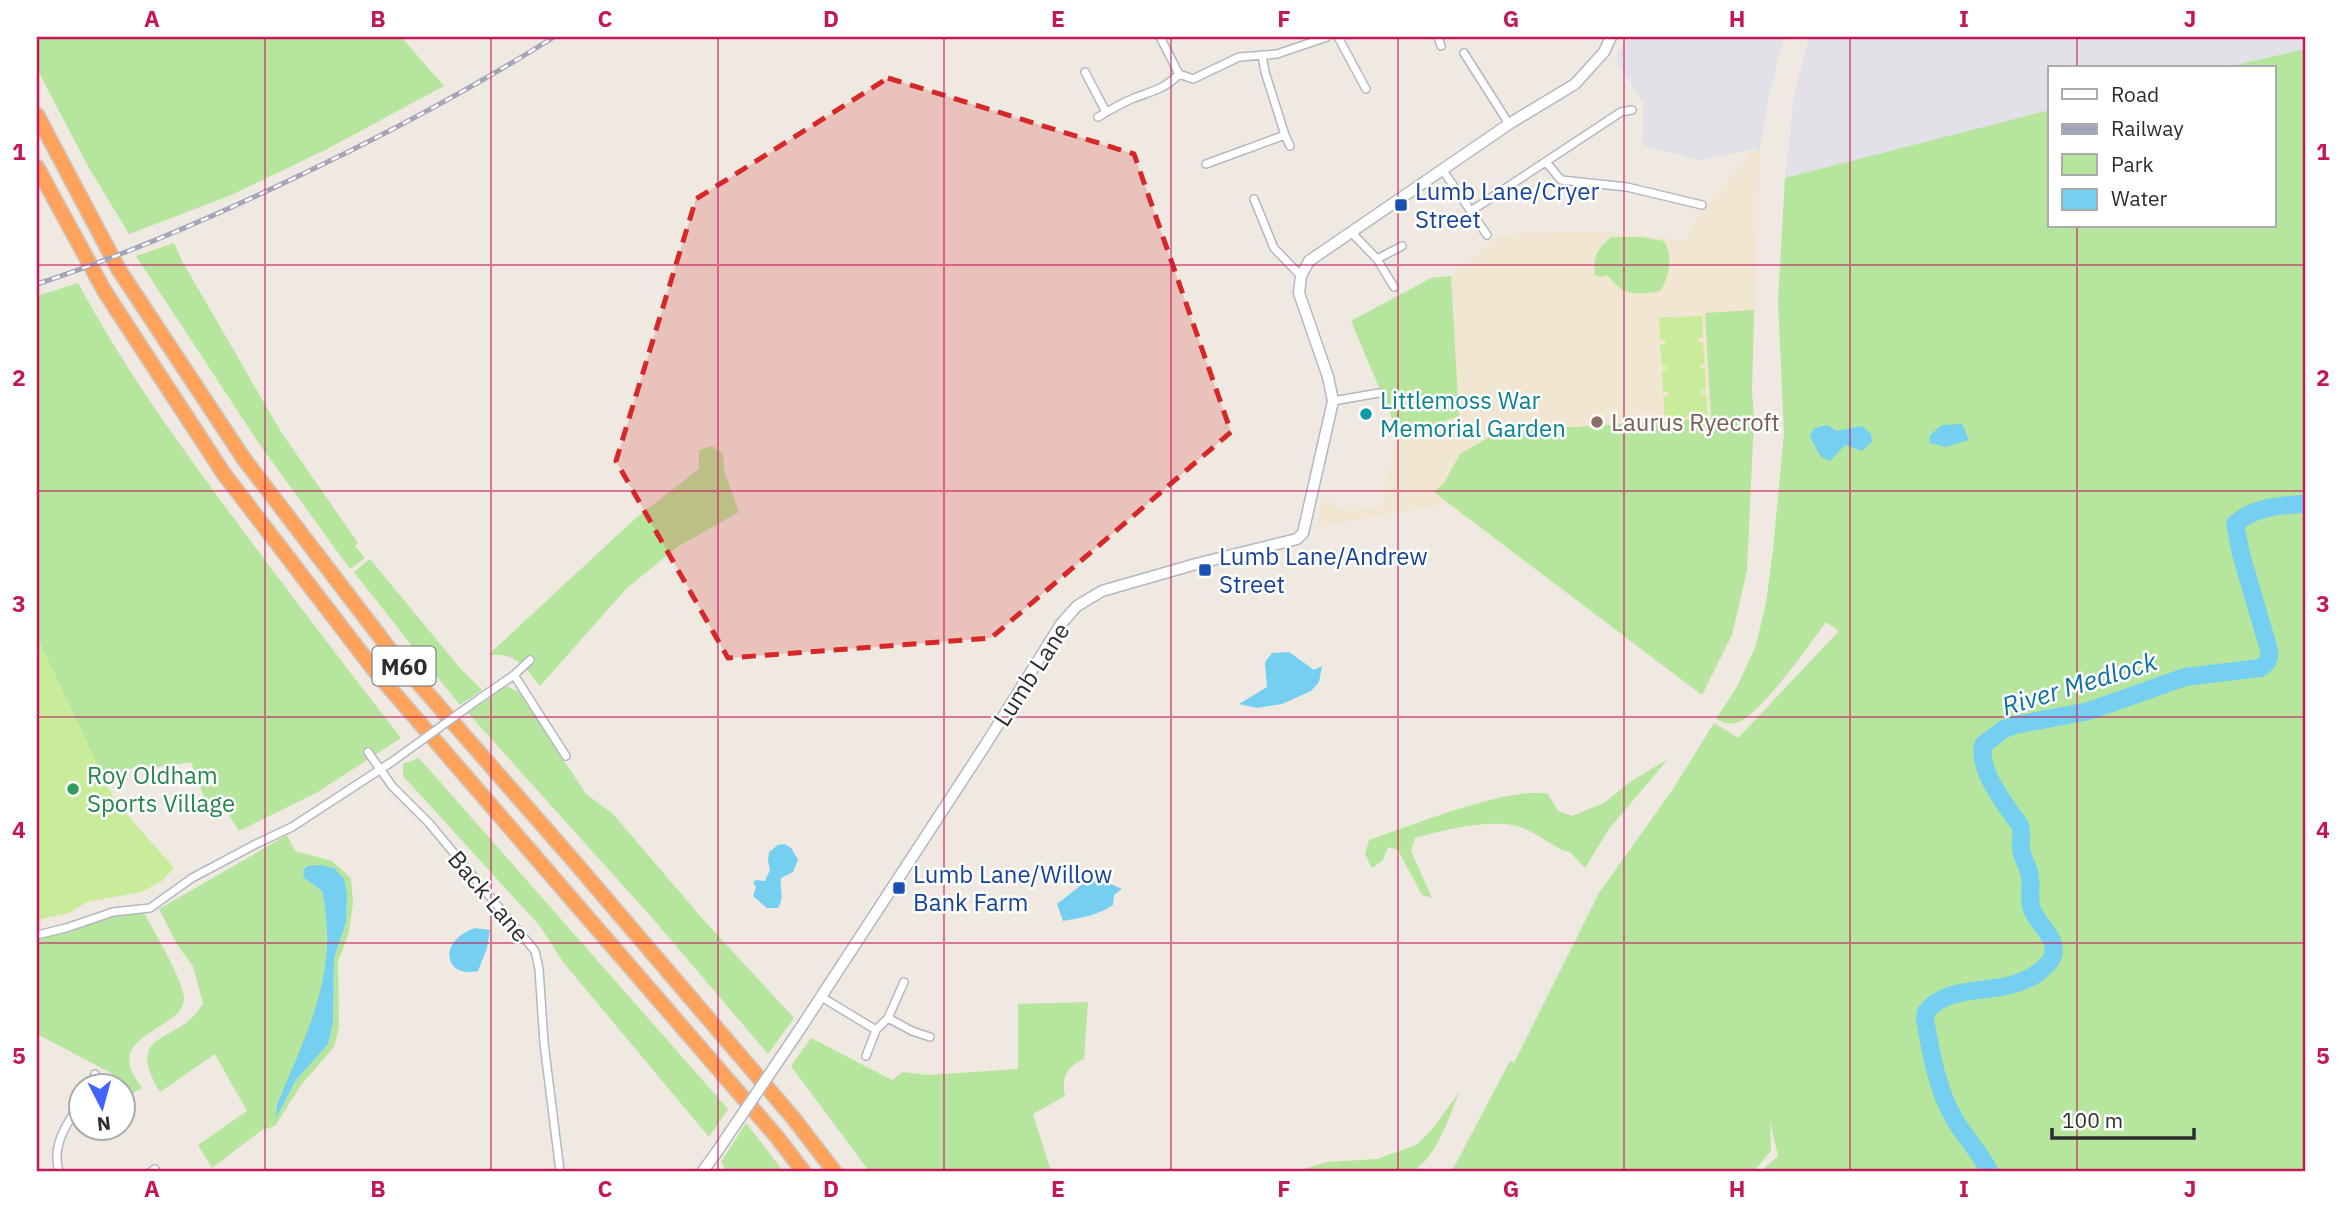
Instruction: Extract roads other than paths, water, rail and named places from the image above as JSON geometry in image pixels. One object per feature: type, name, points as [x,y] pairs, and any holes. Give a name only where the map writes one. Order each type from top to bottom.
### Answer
[{"type":"highway","name":"M60","points":[[37,115],[119,270],[244,459],[394,655],[794,1119],[834,1171]]},
{"type":"highway","name":"M60","points":[[37,167],[106,292],[224,474],[375,671],[777,1137],[803,1171]]},
{"type":"street","points":[[1160,37],[1179,74],[1193,79],[1239,57],[1277,54],[1327,37]]},
{"type":"street","points":[[1338,37],[1366,89]]},
{"type":"street","points":[[1438,37],[1441,46]]},
{"type":"street","points":[[1254,199],[1274,248],[1301,276],[1310,261],[1351,232],[1509,124],[1574,84],[1604,52],[1611,37]]},
{"type":"street","points":[[1464,52],[1509,124]]},
{"type":"street","points":[[1262,55],[1265,72],[1290,146]]},
{"type":"street","points":[[1085,72],[1102,115],[1168,85],[1179,74]]},
{"type":"street","points":[[1472,211],[1621,112],[1632,110]]},
{"type":"street","points":[[1206,164],[1285,135]]},
{"type":"street","points":[[1546,162],[1561,180],[1627,187],[1702,205]]},
{"type":"street","points":[[1442,169],[1487,235]]},
{"type":"street","points":[[1351,232],[1377,259],[1394,287]]},
{"type":"street","points":[[1377,259],[1402,247]]},
{"type":"street","name":"Lumb Lane","points":[[703,1171],[800,1029],[1061,624],[1077,606],[1102,591],[1297,539],[1303,533],[1333,401],[1328,377],[1299,293],[1301,276]]},
{"type":"street","points":[[1333,401],[1379,393]]},
{"type":"street","points":[[37,934],[66,928],[113,912],[150,908],[192,878],[292,827],[393,761],[514,675],[530,660]]},
{"type":"street","points":[[514,675],[566,756]]},
{"type":"street","name":"Back Lane","points":[[368,752],[379,770],[429,823],[535,951],[560,1171]]},
{"type":"street","points":[[866,1056],[876,1030],[888,1018],[904,982]]},
{"type":"street","points":[[820,996],[876,1030]]},
{"type":"street","points":[[888,1018],[930,1037]]},
{"type":"street","points":[[59,1171],[58,1150],[61,1133],[66,1125]]},
{"type":"water","points":[[1962,424],[1969,440],[1946,447],[1929,443],[1930,435],[1942,425]]},
{"type":"water","points":[[1827,425],[1837,431],[1862,426],[1871,434],[1872,442],[1862,451],[1845,445],[1830,461],[1821,457],[1810,437],[1813,429]]},
{"type":"water","points":[[1289,652],[1314,670],[1322,666],[1319,682],[1311,691],[1282,704],[1257,708],[1239,704],[1267,687],[1265,662],[1272,653]]},
{"type":"water","points":[[785,844],[792,849],[798,860],[793,872],[781,878],[778,908],[767,908],[753,896],[756,887],[753,883],[756,880],[765,881],[770,870],[769,852],[778,845]]},
{"type":"water","points":[[307,866],[334,868],[344,879],[347,895],[346,923],[334,958],[333,1022],[328,1044],[296,1080],[276,1118],[277,1105],[309,1027],[324,976],[327,949],[322,891],[304,878],[303,871]]},
{"type":"water","points":[[1081,880],[1102,880],[1122,889],[1114,895],[1113,905],[1095,914],[1063,921],[1057,904],[1080,886]]},
{"type":"water","points":[[475,928],[490,930],[487,948],[478,971],[467,972],[452,964],[450,949],[463,934]]},
{"type":"waterway","name":"River Medlock","points":[[1989,1171],[1959,1127],[1939,1084],[1932,1058],[1926,1012],[1936,1002],[1949,996],[2025,980],[2049,963],[2054,949],[2053,942],[2031,905],[2030,877],[2021,851],[2021,828],[1991,781],[1984,763],[1983,745],[2004,729],[2015,725],[2089,711],[2185,677],[2263,666],[2268,660],[2269,650],[2235,524],[2259,510],[2305,504]]},
{"type":"railway","points":[[37,284],[164,237],[288,181],[423,113],[554,37]]},
{"type":"place","name":"Lumb Lane/Cryer Street","points":[[1401,205]]},
{"type":"place","name":"Littlemoss War Memorial Garden","points":[[1366,414]]},
{"type":"place","name":"Laurus Ryecroft","points":[[1597,422]]},
{"type":"place","name":"Lumb Lane/Andrew Street","points":[[1205,570]]},
{"type":"place","name":"Roy Oldham Sports Village","points":[[73,789]]},
{"type":"place","name":"Lumb Lane/Willow Bank Farm","points":[[899,888]]}]
